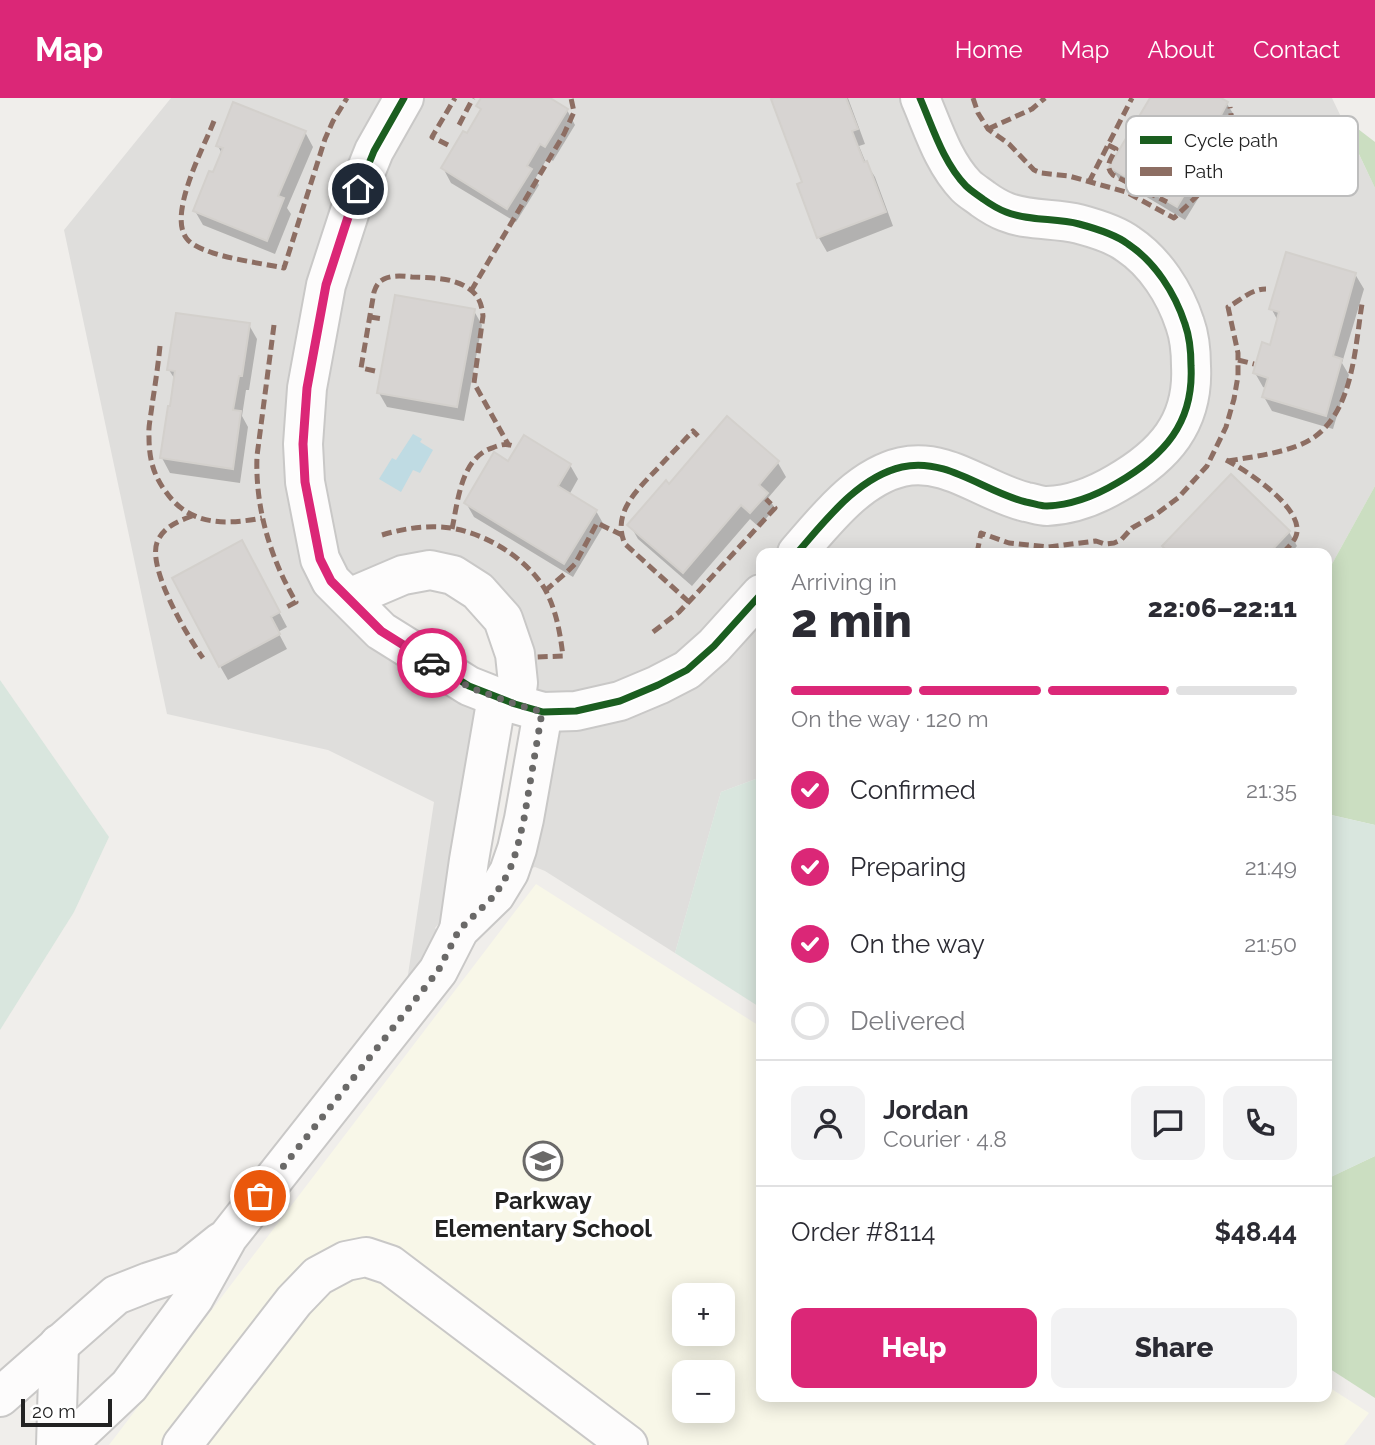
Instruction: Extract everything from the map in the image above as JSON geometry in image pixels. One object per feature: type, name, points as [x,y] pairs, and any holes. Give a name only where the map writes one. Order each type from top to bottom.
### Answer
[{"type":"street","points":[[404,98],[374,151],[351,208],[326,285],[307,388],[303,444],[305,482],[320,559],[331,581],[381,631],[469,687],[518,704],[576,711],[620,701],[687,670],[714,646],[756,600]]},
{"type":"street","points":[[801,548],[839,505],[885,472],[904,467],[928,465],[947,469],[986,488],[1046,506],[1082,501],[1137,471],[1160,452],[1183,418],[1190,395],[1192,375],[1189,333],[1173,295],[1160,275],[1127,243],[1078,223],[1007,213],[968,188],[950,166],[920,98]]},
{"type":"street","points":[[63,1445],[129,1386],[194,1298],[228,1237],[438,971],[459,930],[469,860],[518,704],[515,654],[503,620],[478,591],[453,575],[430,570],[403,575],[349,598]]},
{"type":"street","points":[[0,1397],[116,1295],[186,1270],[228,1237]]},
{"type":"street","points":[[182,1445],[294,1301],[318,1276],[346,1261],[366,1256],[390,1265],[628,1445]]},
{"type":"street","points":[[56,1445],[60,1344]]},
{"type":"shaded area","points":[[171,98],[384,98],[290,384],[335,607],[342,620],[346,619],[477,706],[442,920],[435,928],[438,931],[423,961],[407,981],[434,802],[328,750],[167,714],[64,230]]},
{"type":"shaded area","points":[[425,98],[902,98],[934,171],[1076,239],[1118,256],[1147,284],[1172,335],[1175,373],[1167,410],[1147,440],[1126,457],[1075,485],[1044,489],[1019,484],[953,455],[826,494],[778,548],[756,548],[756,573],[701,634],[676,656],[613,685],[572,695],[534,693],[491,581],[351,579],[336,555],[322,482],[319,446],[324,392],[342,291],[367,215],[389,160]]},
{"type":"shaded area","points":[[938,98],[1332,98],[1341,116],[1126,116],[1126,196],[1358,196],[1358,152],[1375,188],[1375,486],[1332,564],[1332,548],[825,548],[851,518],[894,487],[928,481],[980,502],[1172,465],[1187,287],[1011,197],[979,176],[964,159]]},
{"type":"shaded area","points":[[756,624],[756,779],[721,792],[675,953],[545,871],[535,867],[529,869],[557,728]]},
{"type":"shaded area","points":[[0,680],[109,837],[74,912],[0,1030]]},
{"type":"shaded area","points":[[756,779],[756,1005],[675,953],[721,792]]},
{"type":"shaded area","points":[[1332,815],[1375,825],[1375,1156],[1332,1177]]},
{"type":"shaded area","name":"Parkway Elementary School","points":[[536,884],[756,1024],[756,1402],[1332,1402],[1332,1389],[1369,1413],[1344,1445],[109,1445]]},
{"type":"green space","points":[[1358,129],[1375,142],[1375,188],[1358,152]]},
{"type":"green space","points":[[1375,486],[1375,825],[1332,815],[1332,564]]},
{"type":"green space","points":[[1375,1156],[1375,1398],[1332,1370],[1332,1176]]},
{"type":"water","points":[[413,434],[433,450],[420,473],[413,470],[401,492],[379,479],[392,458],[396,460]]},
{"type":"building","points":[[481,98],[550,98],[568,109],[545,147],[540,144],[527,166],[532,169],[507,209],[441,168],[463,131],[467,133],[481,109],[476,106]]},
{"type":"building","points":[[846,98],[858,129],[852,131],[864,162],[867,161],[886,212],[817,238],[797,184],[802,182],[771,99]]},
{"type":"building","points":[[1150,98],[1221,98],[1228,102],[1221,116],[1139,116]]},
{"type":"building","points":[[233,102],[306,131],[278,196],[284,198],[267,241],[193,211],[209,171],[213,172],[223,148],[216,146]]},
{"type":"building","points":[[1126,138],[1126,177],[1109,167]]},
{"type":"building","points":[[1158,196],[1183,196],[1177,207]]},
{"type":"building","points":[[1286,252],[1356,273],[1333,356],[1342,359],[1326,416],[1262,397],[1268,378],[1253,373],[1262,342],[1270,345],[1279,312],[1269,309]]},
{"type":"building","points":[[395,295],[475,309],[457,407],[377,393]]},
{"type":"building","points":[[176,313],[250,323],[242,376],[239,376],[233,410],[241,411],[233,469],[160,458],[175,371],[167,370]]},
{"type":"building","points":[[727,416],[779,461],[759,485],[768,493],[750,513],[741,505],[683,573],[627,525],[666,480],[669,484]]},
{"type":"building","points":[[524,435],[571,464],[558,486],[597,510],[564,564],[464,503],[494,452],[508,461]]},
{"type":"building","points":[[1231,474],[1290,531],[1274,548],[1162,546]]},
{"type":"building","points":[[242,540],[280,612],[271,617],[280,634],[219,667],[172,578]]},
{"type":"marked path","points":[[214,121],[184,198],[182,228],[187,239],[214,253],[284,268],[325,139],[347,98]]},
{"type":"marked path","points":[[448,145],[432,137],[455,98]]},
{"type":"marked path","points":[[459,125],[473,98]]},
{"type":"marked path","points":[[471,291],[564,134],[574,112],[571,98]]},
{"type":"marked path","points":[[973,98],[988,129],[1009,144],[1034,170],[1069,176],[1126,192]]},
{"type":"marked path","points":[[988,129],[1032,109],[1045,98]]},
{"type":"marked path","points":[[1089,182],[1132,98]]},
{"type":"marked path","points":[[1230,107],[1231,116]]},
{"type":"marked path","points":[[1108,145],[1116,149],[1110,159],[1110,172],[1126,182]]},
{"type":"marked path","points":[[1133,196],[1174,218],[1197,196]]},
{"type":"marked path","points":[[1155,196],[1167,202]]},
{"type":"marked path","points":[[375,371],[361,368],[374,292],[382,280],[394,276],[438,278],[470,289],[481,305],[483,316],[474,383],[508,444]]},
{"type":"marked path","points":[[978,548],[981,533],[1009,543],[1048,547],[1096,541],[1114,543],[1178,498],[1207,466],[1226,427],[1234,399],[1238,353],[1228,307],[1251,293],[1266,289]]},
{"type":"marked path","points":[[1228,461],[1297,446],[1316,436],[1330,422],[1348,386],[1362,304]]},
{"type":"marked path","points":[[370,317],[384,319]]},
{"type":"marked path","points":[[274,325],[257,456],[257,475],[266,532],[279,568],[296,602],[285,608]]},
{"type":"marked path","points":[[160,346],[149,445],[155,473],[162,486],[175,503],[197,517],[222,522],[262,518]]},
{"type":"marked path","points":[[1238,360],[1254,364]]},
{"type":"marked path","points":[[689,602],[625,544],[621,522],[629,502],[642,484],[693,431],[698,436]]},
{"type":"marked path","points":[[452,529],[459,494],[467,471],[474,461],[492,448],[513,446]]},
{"type":"marked path","points":[[1226,460],[1260,481],[1292,514],[1297,525],[1296,536],[1288,548]]},
{"type":"marked path","points":[[653,632],[679,612],[775,508],[766,499]]},
{"type":"marked path","points":[[192,516],[164,531],[158,540],[157,566],[170,600],[203,658]]},
{"type":"marked path","points":[[545,591],[575,564],[597,523],[622,535]]},
{"type":"marked path","points":[[382,535],[419,528],[456,529],[487,540],[516,557],[539,580],[547,593],[558,624],[563,656],[537,657]]},
{"type":"cycle path","points":[[404,98],[374,151],[351,208],[326,285],[307,388],[303,444],[305,482],[320,559],[331,581],[381,631],[469,686],[543,712],[576,711],[620,701],[687,670],[714,646],[756,600]]},
{"type":"cycle path","points":[[801,548],[831,514],[857,490],[886,472],[902,467],[919,465],[950,471],[1010,497],[1042,506],[1084,499],[1117,483],[1149,461],[1173,436],[1187,405],[1191,386],[1188,334],[1176,301],[1155,269],[1138,251],[1111,234],[1070,222],[1015,215],[997,208],[972,191],[958,177],[945,156],[920,98]]},
{"type":"way so far","points":[[260,1196],[438,971],[459,930],[495,895],[509,872],[517,849],[542,712],[469,687],[432,663]]},
{"type":"place","name":"Parkway Elementary School","points":[[543,1161]]},
{"type":"route","points":[[358,189],[326,285],[307,388],[303,444],[311,521],[320,559],[331,581],[381,631],[432,663]]}]
